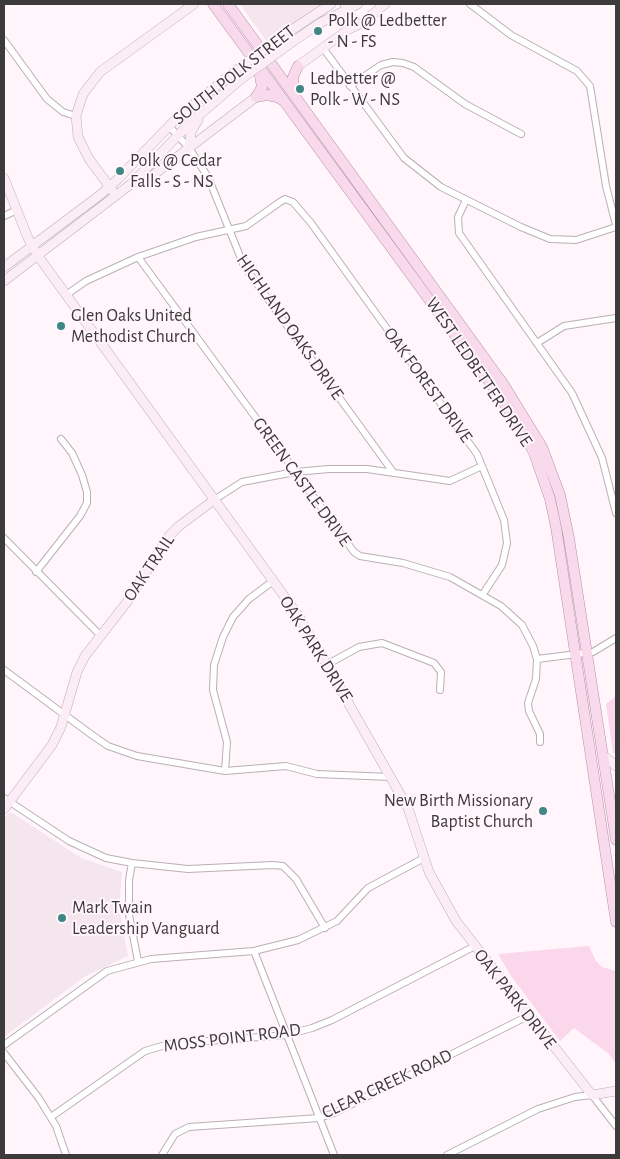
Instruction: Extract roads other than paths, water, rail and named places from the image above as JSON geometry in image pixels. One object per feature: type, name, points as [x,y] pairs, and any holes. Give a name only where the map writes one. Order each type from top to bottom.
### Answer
[{"type":"main road","name":"WEST LEDBETTER DRIVE","points":[[213,4],[500,388],[542,474],[556,527],[616,922]]},
{"type":"main road","name":"WEST LEDBETTER DRIVE","points":[[228,4],[339,156],[542,447],[560,496],[588,653],[616,840]]},
{"type":"main road","points":[[255,61],[262,82],[262,88],[256,97]]},
{"type":"main road","points":[[270,62],[287,68],[298,66]]},
{"type":"main road","points":[[295,95],[293,77],[298,66]]},
{"type":"main road","points":[[256,97],[267,95],[277,97],[285,102]]},
{"type":"main road","points":[[330,163],[339,156]]},
{"type":"street","points":[[116,196],[82,148],[78,137],[76,116],[83,94],[100,72],[194,4]]},
{"type":"street","name":"SOUTH POLK STREET","points":[[4,267],[110,187],[169,126],[235,70],[331,4]]},
{"type":"street","name":"SOUTH POLK STREET","points":[[4,281],[131,184],[202,113],[241,79],[346,6],[358,4]]},
{"type":"street","points":[[298,66],[349,29],[362,23],[385,4]]},
{"type":"street","points":[[323,48],[404,158],[441,187],[550,239],[576,240],[616,226],[606,186],[590,86],[578,71],[511,35],[470,4]]},
{"type":"street","points":[[346,6],[353,21],[349,29]]},
{"type":"street","points":[[4,40],[52,103],[63,112],[76,116]]},
{"type":"street","points":[[350,86],[381,65],[393,62],[403,63],[414,67],[465,104],[521,134]]},
{"type":"street","points":[[131,184],[152,176],[256,97]]},
{"type":"street","points":[[189,148],[192,129],[202,113]]},
{"type":"street","name":"HIGHLAND OAKS DRIVE","points":[[169,126],[189,148],[215,190],[236,249],[253,279],[392,472]]},
{"type":"street","name":"OAK PARK DRIVE","points":[[4,178],[32,247],[38,256],[300,618],[328,664],[414,821],[424,858],[446,904],[528,1016],[616,1126]]},
{"type":"street","name":"OAK FOREST DRIVE","points":[[228,230],[252,223],[285,199],[293,202],[311,223],[466,438],[482,466],[504,520],[507,543],[502,565],[484,594]]},
{"type":"street","points":[[466,200],[456,224],[459,233],[564,380],[589,427],[602,458],[616,513]]},
{"type":"street","points":[[4,216],[17,210]]},
{"type":"street","points":[[66,295],[86,281],[138,257],[196,237],[228,230]]},
{"type":"street","name":"GREEN CASTLE DRIVE","points":[[138,257],[349,546],[360,556],[421,567],[450,577],[484,594],[522,625],[533,646],[537,659],[536,679],[528,703],[529,711],[540,734],[540,742]]},
{"type":"street","points":[[537,343],[564,326],[616,318]]},
{"type":"street","points":[[36,572],[80,516],[87,503],[87,492],[82,475],[72,453],[61,439]]},
{"type":"street","name":"OAK TRAIL","points":[[4,809],[6,800],[52,745],[64,715],[77,672],[99,634],[127,602],[169,536],[178,526],[214,500],[242,482],[295,472],[328,469],[392,472],[450,481],[482,466]]},
{"type":"street","points":[[4,538],[99,634]]},
{"type":"street","points":[[225,771],[227,742],[213,690],[214,665],[223,636],[233,617],[249,598],[273,581]]},
{"type":"street","points":[[537,659],[588,653],[599,650],[616,638]]},
{"type":"street","points":[[328,664],[359,647],[382,643],[434,663],[441,672],[440,690]]},
{"type":"street","points":[[4,670],[92,736],[122,752],[175,764],[225,771],[286,766],[317,774],[391,777]]},
{"type":"street","points":[[603,755],[616,766]]},
{"type":"street","points":[[6,800],[69,841],[88,851],[132,863],[188,869],[282,866],[296,879],[324,928]]},
{"type":"street","points":[[4,1045],[107,971],[138,961],[164,957],[254,951],[298,940],[343,917],[355,899],[368,888],[424,858]]},
{"type":"street","points":[[132,863],[129,880],[129,915],[138,961]]},
{"type":"street","name":"MOSS POINT ROAD","points":[[51,1117],[145,1051],[169,1044],[286,1035],[332,1020],[475,946]]},
{"type":"street","points":[[254,951],[334,1155]]},
{"type":"street","name":"CLEAR CREEK ROAD","points":[[162,1155],[176,1134],[189,1126],[319,1118],[355,1104],[528,1016]]},
{"type":"street","points":[[4,1053],[31,1086],[51,1117],[60,1134],[66,1155]]},
{"type":"street","points":[[447,1155],[538,1108],[575,1097],[616,1091]]},
{"type":"place","name":"Polk @ Ledbetter - N - FS","points":[[318,31]]},
{"type":"place","name":"Ledbetter @ Polk - W - NS","points":[[300,89]]},
{"type":"place","name":"Polk @ Cedar Falls - S - NS","points":[[120,171]]},
{"type":"place","name":"Glen Oaks United Methodist Church","points":[[61,326]]},
{"type":"place","name":"New Birth Missionary Baptist Church","points":[[543,811]]},
{"type":"place","name":"Mark Twain Leadership Vanguard","points":[[62,918]]}]
